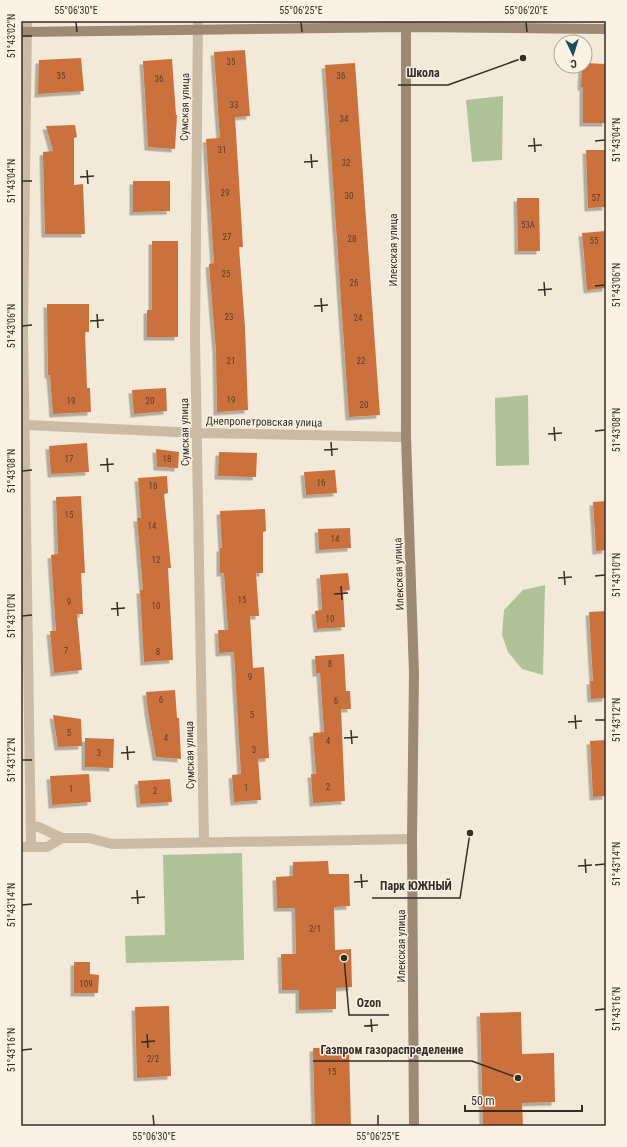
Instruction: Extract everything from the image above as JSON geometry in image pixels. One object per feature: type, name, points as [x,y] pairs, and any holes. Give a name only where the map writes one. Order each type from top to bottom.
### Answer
[{"type":"street","points":[[26,21],[24,32],[23,330],[26,426],[31,826],[26,847],[47,847],[62,838]]},
{"type":"street","points":[[24,32],[198,26],[406,24],[606,29]]},
{"type":"street","name":"Илекская улица","points":[[406,24],[406,437],[414,674],[412,839],[414,1126]]},
{"type":"street","name":"Сумская улица","points":[[198,26],[194,336],[198,433],[204,842]]},
{"type":"street","name":"Днепропетровская улица","points":[[26,426],[198,433],[406,437]]},
{"type":"street","points":[[31,826],[39,827],[62,838],[89,838],[112,844],[412,839]]},
{"type":"green space","points":[[503,96],[502,160],[472,162],[466,100]]},
{"type":"green space","points":[[528,395],[529,465],[496,466],[495,398]]},
{"type":"green space","points":[[545,585],[543,675],[522,669],[508,652],[502,635],[504,610],[523,590]]},
{"type":"green space","points":[[242,853],[244,960],[126,963],[125,936],[165,935],[163,855]]},
{"type":"building","points":[[245,50],[250,116],[235,117],[243,247],[239,247],[245,327],[248,410],[217,412],[216,351],[209,264],[214,263],[206,139],[220,138],[214,52]]},
{"type":"building","points":[[81,58],[84,91],[38,94],[39,60]]},
{"type":"building","points":[[172,59],[177,115],[175,149],[148,147],[143,61]]},
{"type":"building","points":[[355,63],[380,415],[349,417],[325,65]]},
{"type":"building","points":[[593,63],[606,64],[606,123],[583,123],[583,87],[581,87],[582,74],[593,74]]},
{"type":"building","points":[[75,125],[77,137],[74,138],[74,185],[83,184],[85,234],[45,234],[43,152],[53,151],[46,126]]},
{"type":"building","points":[[586,150],[606,150],[606,207],[588,208]]},
{"type":"building","points":[[133,181],[170,181],[170,211],[133,212]]},
{"type":"building","points":[[517,198],[539,198],[540,251],[518,251]]},
{"type":"building","points":[[606,231],[606,288],[587,290],[582,233]]},
{"type":"building","points":[[152,241],[178,241],[178,337],[147,337],[147,310],[152,310]]},
{"type":"building","points":[[47,304],[89,304],[89,332],[85,332],[87,388],[90,388],[91,412],[53,414],[50,375],[48,375]]},
{"type":"building","points":[[166,388],[167,411],[134,414],[132,390]]},
{"type":"building","points":[[87,443],[89,472],[51,474],[49,446]]},
{"type":"building","points":[[156,449],[179,452],[178,468],[157,467]]},
{"type":"building","points":[[219,452],[257,453],[256,477],[218,476]]},
{"type":"building","points":[[335,470],[337,493],[306,495],[304,472]]},
{"type":"building","points":[[167,476],[168,493],[164,494],[171,568],[168,568],[173,660],[144,662],[140,590],[143,590],[137,518],[141,518],[138,478]]},
{"type":"building","points":[[81,496],[85,573],[81,573],[83,614],[77,614],[82,670],[54,673],[50,631],[56,631],[51,555],[58,554],[56,497]]},
{"type":"building","points":[[606,501],[606,550],[596,551],[593,502]]},
{"type":"building","points":[[265,509],[266,531],[263,532],[263,573],[256,573],[259,616],[250,616],[253,668],[264,667],[269,758],[258,759],[261,800],[234,802],[232,775],[241,774],[234,652],[219,653],[218,630],[228,630],[224,573],[220,573],[220,548],[222,548],[220,511]]},
{"type":"building","points":[[350,528],[351,548],[319,550],[318,529]]},
{"type":"building","points":[[348,573],[350,590],[343,591],[345,627],[317,629],[315,611],[322,610],[320,575]]},
{"type":"building","points":[[606,611],[606,698],[591,699],[590,681],[593,681],[589,612]]},
{"type":"building","points":[[344,654],[346,691],[350,691],[351,709],[341,709],[345,801],[313,803],[311,774],[316,774],[313,733],[324,732],[320,673],[316,673],[315,656]]},
{"type":"building","points":[[175,690],[177,718],[179,718],[181,759],[156,757],[146,692]]},
{"type":"building","points":[[53,715],[81,719],[82,746],[58,747]]},
{"type":"building","points":[[85,738],[114,739],[113,768],[85,767]]},
{"type":"building","points":[[606,740],[606,796],[593,797],[590,741]]},
{"type":"building","points":[[89,774],[91,802],[52,805],[50,776]]},
{"type":"building","points":[[170,779],[172,802],[140,804],[138,781]]},
{"type":"building","points":[[328,861],[329,874],[349,874],[350,906],[334,907],[335,950],[351,949],[352,987],[336,988],[336,1009],[299,1010],[299,990],[282,990],[281,954],[296,954],[295,908],[277,908],[276,877],[293,876],[293,862]]},
{"type":"building","points":[[74,962],[90,962],[90,974],[99,975],[98,993],[74,993]]},
{"type":"building","points":[[169,1006],[171,1076],[137,1078],[135,1007]]},
{"type":"building","points":[[521,1012],[522,1054],[554,1053],[555,1102],[522,1103],[523,1126],[483,1126],[480,1013]]},
{"type":"building","points":[[349,1047],[351,1126],[315,1126],[313,1048]]},
{"type":"place","name":"Школа","points":[[523,58]]},
{"type":"place","name":"Парк ЮЖНЫЙ","points":[[470,833]]},
{"type":"place","name":"Ozon","points":[[344,958]]},
{"type":"place","name":"Газпром газораспределение","points":[[518,1078]]}]
